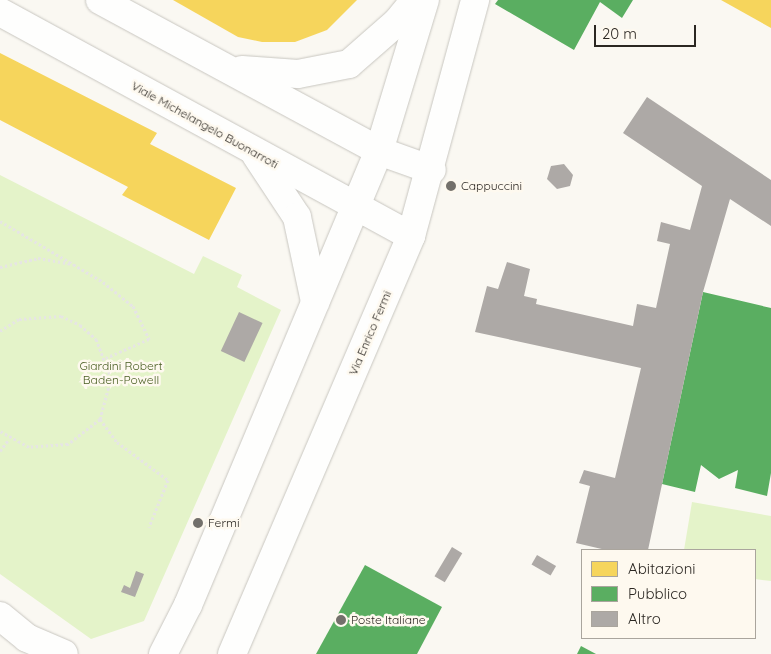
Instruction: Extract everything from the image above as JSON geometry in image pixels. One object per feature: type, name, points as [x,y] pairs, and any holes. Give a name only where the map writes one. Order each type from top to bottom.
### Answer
[{"type":"street","points":[[100,0],[380,151],[432,170]]},
{"type":"street","points":[[228,68],[298,74],[349,64],[398,22],[414,0]]},
{"type":"street","points":[[163,654],[380,151],[425,0]]},
{"type":"street","name":"Via Enrico Fermi","points":[[232,654],[411,236],[432,170],[475,0]]},
{"type":"street","name":"Viale Michelangelo Buonarroti","points":[[0,12],[411,236]]},
{"type":"street","points":[[254,151],[297,218],[316,302]]},
{"type":"street","points":[[0,616],[27,638],[64,654]]},
{"type":"path","points":[[0,220],[76,265],[133,306],[149,339],[106,358]]},
{"type":"path","points":[[0,267],[38,258],[76,265]]},
{"type":"path","points":[[0,331],[19,319],[61,316],[80,325],[106,358],[111,378],[100,419],[86,434],[49,449],[10,439],[0,431]]},
{"type":"path","points":[[100,419],[116,442],[168,480],[149,527]]},
{"type":"path","points":[[0,451],[10,439]]},
{"type":"green space","name":"Giardini Robert Baden-Powell","points":[[0,175],[194,274],[203,256],[242,275],[237,287],[281,310],[144,621],[91,639],[0,574]]},
{"type":"green space","points":[[692,502],[771,516],[771,581],[756,579],[756,549],[684,549]]},
{"type":"building: Abitazioni","points":[[173,0],[357,0],[327,30],[295,42],[262,42],[238,37]]},
{"type":"building: Abitazioni","points":[[721,0],[771,0],[771,28]]},
{"type":"building: Abitazioni","points":[[0,53],[157,133],[150,144],[236,188],[209,240],[122,195],[128,187],[0,120]]},
{"type":"building: Pubblico","points":[[498,0],[633,0],[622,18],[600,2],[574,50],[495,4]]},
{"type":"building: Pubblico","points":[[703,292],[771,308],[771,473],[767,496],[735,488],[738,470],[719,479],[701,465],[695,492],[662,484]]},
{"type":"building: Pubblico","points":[[365,565],[442,607],[417,654],[316,654]]},
{"type":"building: Pubblico","points":[[581,646],[596,654],[577,654]]},
{"type":"building: Altro","points":[[647,97],[771,180],[771,226],[730,199],[703,292],[648,549],[602,549],[576,543],[590,486],[579,483],[584,470],[615,478],[641,368],[475,332],[487,286],[498,289],[507,262],[530,269],[524,296],[537,299],[536,304],[633,326],[637,304],[656,308],[670,244],[657,241],[661,222],[690,230],[702,186],[623,133]]},
{"type":"building: Altro","points":[[564,164],[573,175],[570,186],[557,189],[547,179],[551,166]]},
{"type":"building: Altro","points":[[239,312],[263,323],[244,362],[221,351]]},
{"type":"building: Altro","points":[[452,547],[462,553],[445,582],[434,576]]},
{"type":"building: Altro","points":[[537,555],[556,566],[551,576],[532,565]]},
{"type":"building: Altro","points":[[136,571],[144,574],[135,597],[121,592],[124,585],[130,588]]},
{"type":"place","name":"Cappuccini","points":[[451,186]]},
{"type":"place","name":"Fermi","points":[[198,523]]},
{"type":"place","name":"Poste Italiane","points":[[341,620]]}]
